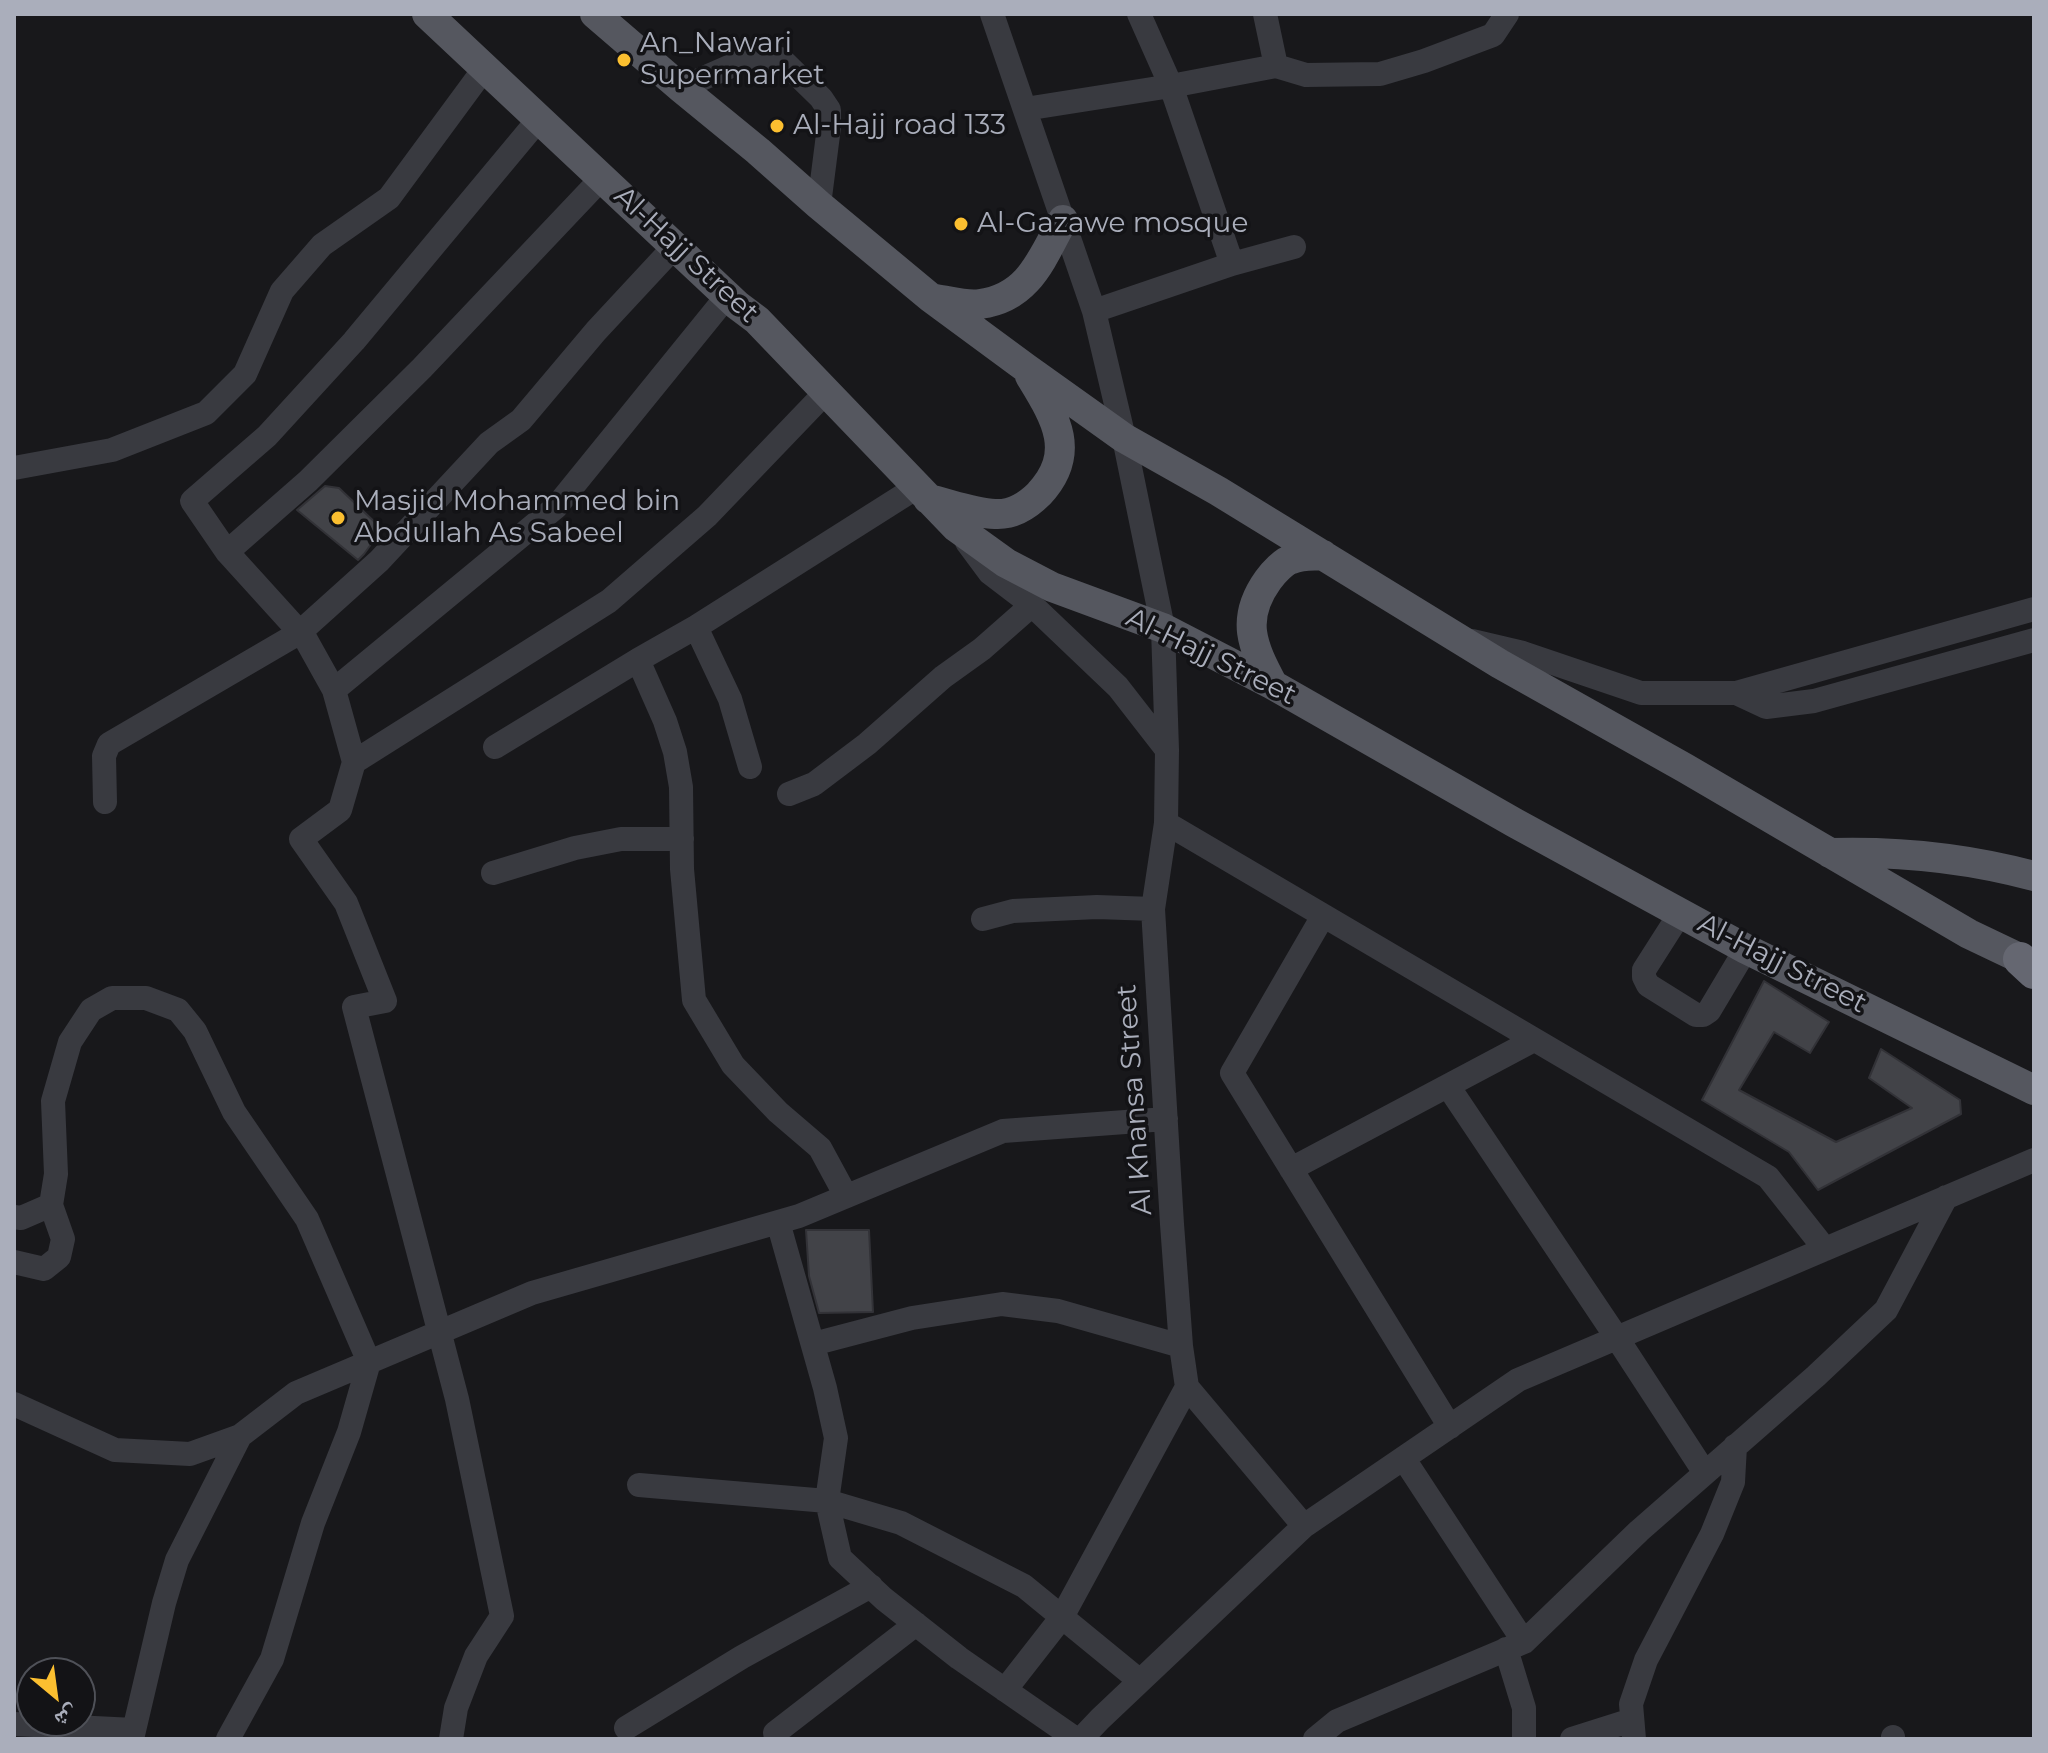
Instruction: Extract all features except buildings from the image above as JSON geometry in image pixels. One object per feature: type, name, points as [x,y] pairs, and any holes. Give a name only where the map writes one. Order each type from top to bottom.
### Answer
[{"type":"main road","name":"Al-Hajj Street","points":[[427,14],[737,305],[757,320],[956,527],[1006,563],[1052,587],[1163,628],[1273,685],[1515,823],[1746,949],[2034,1090]]},
{"type":"main road","points":[[602,16],[681,88],[931,298],[1124,438],[1218,491],[1500,664],[2029,966]]},
{"type":"main road","points":[[931,298],[977,305],[1007,298],[1027,283],[1063,220]]},
{"type":"main road","points":[[922,493],[997,515],[1029,504],[1046,486],[1056,469],[1061,451],[1055,420],[1026,368]]},
{"type":"main road","points":[[1273,685],[1258,656],[1252,634],[1251,616],[1256,597],[1271,576],[1290,559],[1323,555]]},
{"type":"main road","points":[[1830,853],[1927,855],[1997,866],[2034,876]]},
{"type":"street","points":[[992,14],[1094,311],[1124,438]]},
{"type":"street","points":[[1139,14],[1171,86],[1232,264]]},
{"type":"street","points":[[1265,14],[1276,66]]},
{"type":"street","points":[[1025,109],[1276,66],[1306,75],[1380,74],[1493,35],[1507,14]]},
{"type":"street","points":[[681,88],[747,59],[781,59],[829,110],[819,205]]},
{"type":"street","points":[[14,468],[112,450],[206,413],[245,374],[282,291],[322,245],[389,198],[484,69]]},
{"type":"street","points":[[451,1739],[456,1708],[476,1656],[502,1616],[457,1399],[354,1007],[385,1001],[346,903],[301,839],[340,810],[354,762],[334,690],[305,638],[227,552],[192,501],[267,436],[354,341],[539,119]]},
{"type":"street","points":[[227,552],[308,481],[422,368],[602,178]]},
{"type":"street","points":[[105,802],[104,756],[109,744],[299,633],[379,561],[489,443],[521,420],[596,331],[675,246]]},
{"type":"street","points":[[1094,311],[1232,264],[1294,247]]},
{"type":"street","points":[[334,690],[556,507],[728,295]]},
{"type":"street","points":[[354,762],[609,601],[707,516],[826,392]]},
{"type":"street","name":"Al Khansa Street","points":[[1124,438],[1163,628],[1166,823],[1153,909],[1181,1346],[1187,1387]]},
{"type":"street","points":[[495,747],[922,493]]},
{"type":"street","points":[[956,527],[990,573],[1032,605],[1118,687],[1167,750]]},
{"type":"street","points":[[789,794],[814,784],[867,744],[1032,605]]},
{"type":"street","points":[[1456,637],[1523,653],[1641,693],[1736,693],[2034,609]]},
{"type":"street","points":[[696,627],[730,699],[750,767]]},
{"type":"street","points":[[1736,693],[1766,707],[1814,701],[2034,640]]},
{"type":"street","points":[[638,660],[665,721],[675,752],[681,787],[682,869],[694,1000],[733,1065],[778,1112],[820,1148],[846,1196]]},
{"type":"street","points":[[1166,823],[1768,1177],[1825,1249]]},
{"type":"street","points":[[493,873],[575,848],[621,839],[682,839]]},
{"type":"street","points":[[983,919],[1013,911],[1097,907],[1153,909]]},
{"type":"street","points":[[1681,912],[1644,970],[1644,977],[1648,985],[1696,1015],[1709,1011],[1746,949]]},
{"type":"street","points":[[1323,916],[1232,1073],[1450,1427]]},
{"type":"street","points":[[14,1262],[44,1269],[59,1257],[63,1239],[51,1205],[56,1174],[53,1101],[70,1042],[91,1010],[112,998],[146,998],[178,1010],[195,1031],[234,1112],[307,1219],[369,1362],[349,1432],[313,1523],[272,1659],[228,1739]]},
{"type":"street","points":[[1291,1169],[1534,1040]]},
{"type":"street","points":[[1448,1086],[1705,1473]]},
{"type":"street","points":[[14,1404],[115,1450],[190,1454],[240,1436],[296,1393],[532,1293],[799,1216],[1003,1131],[1166,1119]]},
{"type":"street","points":[[778,1222],[836,1438],[827,1501],[840,1558],[959,1658],[1079,1739],[1304,1526],[1518,1380],[2034,1160]]},
{"type":"street","points":[[1315,1739],[1337,1721],[1515,1646],[1886,1310],[1946,1197]]},
{"type":"street","points":[[14,1217],[21,1218],[51,1205]]},
{"type":"street","points":[[813,1344],[912,1318],[1002,1304],[1058,1311],[1181,1346]]},
{"type":"street","points":[[1005,1690],[1062,1617],[1187,1387],[1304,1526]]},
{"type":"street","points":[[14,1724],[133,1735],[177,1560],[240,1436]]},
{"type":"street","points":[[1572,1739],[1633,1730],[1631,1704],[1646,1660],[1712,1534],[1733,1482],[1735,1446]]},
{"type":"street","points":[[1404,1459],[1515,1646],[1524,1708],[1524,1739]]},
{"type":"street","points":[[639,1485],[827,1501],[901,1523],[1024,1586],[1140,1681]]},
{"type":"street","points":[[626,1728],[742,1657],[871,1586]]},
{"type":"street","points":[[775,1733],[916,1624]]},
{"type":"place","name":"An_Nawari Supermarket","points":[[624,60]]},
{"type":"place","name":"Al-Hajj road 133","points":[[777,126]]},
{"type":"place","name":"Al-Gazawe mosque","points":[[961,224]]},
{"type":"place","name":"Masjid Mohammed bin Abdullah As Sabeel","points":[[338,518]]}]
